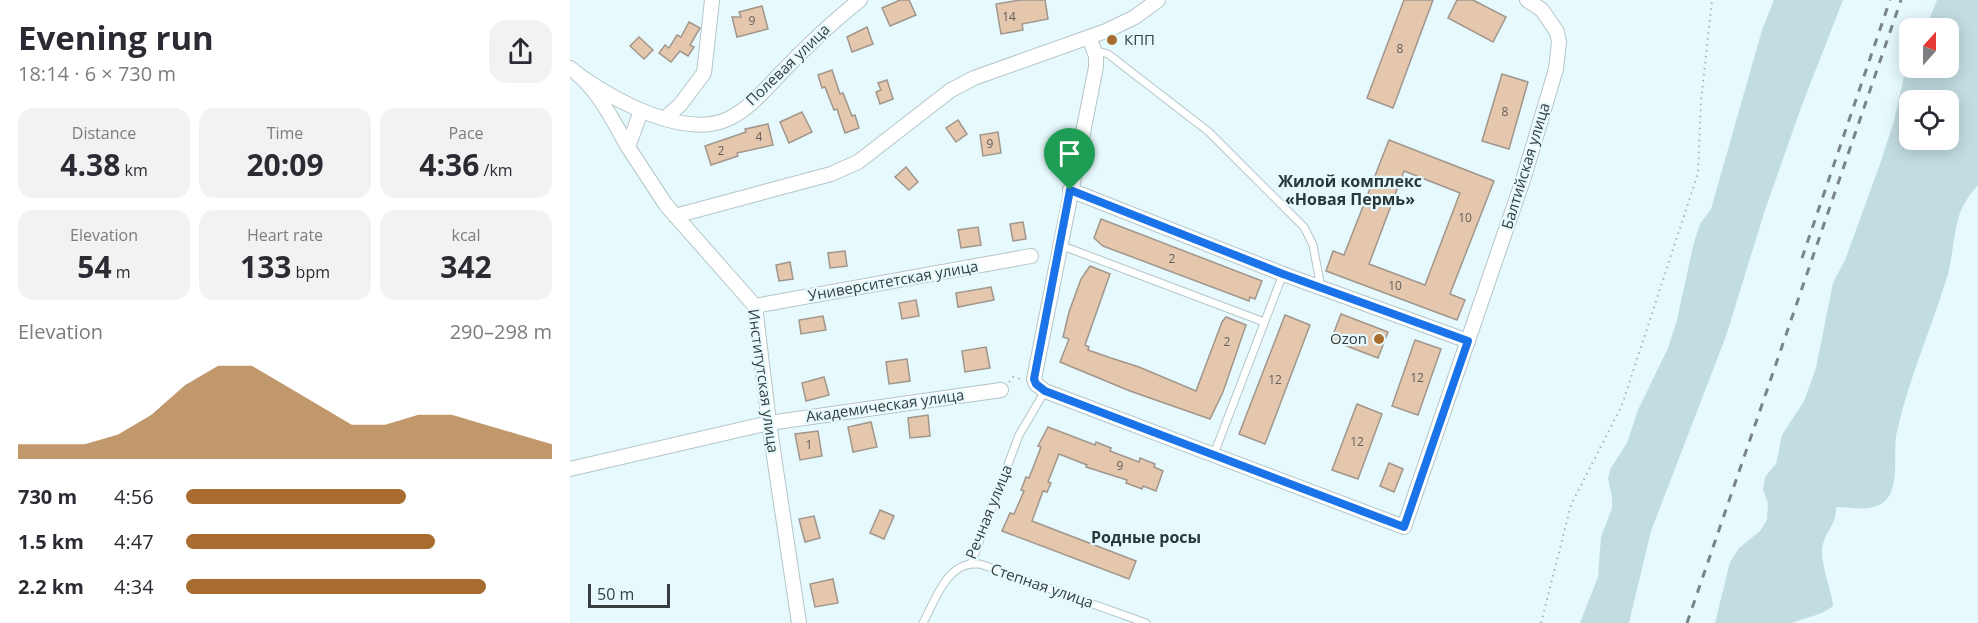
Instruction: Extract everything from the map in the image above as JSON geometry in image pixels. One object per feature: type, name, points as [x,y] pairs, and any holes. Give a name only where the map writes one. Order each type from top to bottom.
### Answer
[{"type":"street","points":[[665,118],[680,105],[704,73],[712,0]]},
{"type":"street","name":"Полевая улица","points":[[575,72],[604,92],[641,111],[693,124],[707,125],[730,118],[760,95],[820,34],[860,0]]},
{"type":"street","points":[[675,216],[831,174],[858,162],[934,102],[966,82],[1091,43],[1135,17],[1158,0]]},
{"type":"street","name":"Балтийская улица","points":[[1214,454],[1404,527],[1524,177],[1556,69],[1559,42],[1557,32],[1542,10],[1527,0]]},
{"type":"street","points":[[1091,43],[1096,67],[1034,379],[1040,387],[1214,454]]},
{"type":"street","name":"Институтская улица","points":[[575,72],[602,102],[628,147],[675,216],[755,306],[769,423],[799,623]]},
{"type":"street","points":[[628,147],[641,111]]},
{"type":"street","points":[[1070,190],[1283,274],[1468,341]]},
{"type":"street","name":"Университетская улица","points":[[755,306],[1031,256]]},
{"type":"street","name":"Академическая улица","points":[[570,469],[769,423],[1001,390]]},
{"type":"lane","points":[[1091,43],[1209,132],[1304,227],[1313,244],[1321,288]]},
{"type":"lane","points":[[1060,245],[1264,322]]},
{"type":"lane","points":[[1214,454],[1283,274]]},
{"type":"lane","name":"Речная улица","points":[[923,623],[951,574],[971,564],[1019,435],[1040,387]]},
{"type":"lane","name":"Степная улица","points":[[971,564],[980,564],[1146,623]]},
{"type":"path","points":[[1541,623],[1571,505],[1622,405],[1698,173],[1701,101],[1712,0]]},
{"type":"path","points":[[1001,390],[1013,377],[1040,387]]},
{"type":"shaded area","points":[[1774,0],[1843,0],[1802,105],[1765,210],[1726,336],[1651,531],[1629,623],[1580,623],[1598,577],[1601,537],[1612,508],[1608,478],[1611,468],[1627,443],[1638,410],[1668,348],[1677,320],[1693,246],[1700,224],[1711,209],[1762,30]]},
{"type":"shaded area","points":[[1937,0],[1978,0],[1978,185],[1967,199],[1959,216],[1948,274],[1902,411],[1896,439],[1893,487],[1890,495],[1880,505],[1861,508],[1836,507],[1836,514],[1822,551],[1833,606],[1828,610],[1792,623],[1715,623],[1730,562],[1739,548],[1760,531],[1767,520],[1768,503],[1763,490],[1765,477],[1776,464],[1782,435],[1804,401],[1816,368],[1833,283],[1845,260],[1879,167],[1899,98],[1899,150],[1959,150],[1959,90],[1901,90],[1904,78],[1959,78],[1959,18],[1930,18]]},
{"type":"building","points":[[900,0],[909,0],[916,15],[890,26],[882,8]]},
{"type":"building","points":[[1020,0],[1045,0],[1048,19],[1022,24],[1023,30],[1001,34],[996,4]]},
{"type":"building","points":[[1404,0],[1433,0],[1393,108],[1367,98]]},
{"type":"building","points":[[1457,0],[1473,0],[1506,17],[1493,42],[1448,18]]},
{"type":"building","points":[[762,6],[768,29],[737,37],[732,17],[741,17],[739,12]]},
{"type":"building","points":[[689,22],[700,28],[690,45],[694,47],[688,56],[680,51],[671,62],[659,53],[665,45],[669,48],[677,35],[681,37]]},
{"type":"building","points":[[867,27],[873,44],[852,52],[847,37]]},
{"type":"building","points":[[639,37],[653,50],[644,59],[630,46]]},
{"type":"building","points":[[832,70],[840,94],[843,93],[859,128],[845,133],[837,109],[834,110],[818,75]]},
{"type":"building","points":[[1502,74],[1528,82],[1509,149],[1482,141]]},
{"type":"building","points":[[887,80],[893,99],[880,104],[876,92],[881,90],[878,83]]},
{"type":"building","points":[[802,112],[812,132],[789,143],[780,122]]},
{"type":"building","points":[[958,120],[967,134],[956,142],[946,128]]},
{"type":"building","points":[[768,124],[773,145],[737,153],[738,156],[711,165],[705,146],[746,132],[745,129]]},
{"type":"building","points":[[998,132],[1001,153],[983,156],[980,135]]},
{"type":"building","points":[[1389,140],[1494,181],[1450,294],[1465,300],[1457,320],[1326,271],[1333,251],[1344,255]],"holes":[[[1404,171],[1460,193],[1425,285],[1369,264]]]},
{"type":"building","points":[[906,167],[918,182],[909,190],[895,177]]},
{"type":"building","points":[[1101,219],[1262,281],[1255,299],[1250,297],[1249,301],[1103,246],[1094,238]]},
{"type":"building","points":[[1023,222],[1026,239],[1013,241],[1010,224]]},
{"type":"building","points":[[978,227],[981,245],[961,248],[958,230]]},
{"type":"building","points":[[845,251],[847,266],[830,268],[828,253]]},
{"type":"building","points":[[790,262],[793,279],[779,281],[776,265]]},
{"type":"building","points":[[1090,266],[1110,274],[1085,345],[1089,347],[1088,350],[1139,367],[1196,391],[1222,322],[1226,317],[1246,325],[1223,392],[1210,419],[1130,391],[1060,362],[1069,339],[1063,337],[1069,312],[1081,279]]},
{"type":"building","points":[[991,287],[994,300],[958,307],[956,293]]},
{"type":"building","points":[[916,300],[919,316],[902,319],[899,303]]},
{"type":"building","points":[[1341,314],[1388,332],[1378,358],[1331,340]]},
{"type":"building","points":[[1285,315],[1310,325],[1265,444],[1239,434]]},
{"type":"building","points":[[823,316],[826,330],[801,334],[799,320]]},
{"type":"building","points":[[1415,340],[1441,349],[1418,415],[1392,406]]},
{"type":"building","points":[[986,347],[990,368],[965,372],[962,351]]},
{"type":"building","points":[[907,359],[910,381],[889,384],[886,362]]},
{"type":"building","points":[[824,377],[829,395],[806,401],[802,383]]},
{"type":"building","points":[[1357,404],[1382,414],[1358,479],[1332,470]]},
{"type":"building","points":[[928,415],[930,436],[910,438],[908,418]]},
{"type":"building","points":[[871,422],[877,447],[853,452],[848,427]]},
{"type":"building","points":[[1048,427],[1095,445],[1096,442],[1111,448],[1110,451],[1139,462],[1140,458],[1155,464],[1154,467],[1163,471],[1156,491],[1143,486],[1142,489],[1126,483],[1127,480],[1086,467],[1087,465],[1059,454],[1048,482],[1051,483],[1047,492],[1043,491],[1032,521],[1136,561],[1129,579],[1002,531],[1010,513],[1014,514],[1024,491],[1021,490],[1026,477],[1029,478],[1041,447],[1038,446]]},
{"type":"building","points":[[818,431],[822,456],[800,460],[795,434]]},
{"type":"building","points":[[1389,463],[1403,469],[1394,492],[1380,486]]},
{"type":"building","points":[[880,510],[894,516],[884,539],[870,533]]},
{"type":"building","points":[[814,516],[820,538],[805,542],[799,519]]},
{"type":"building","points":[[833,579],[838,603],[815,607],[810,584]]},
{"type":"railway","points":[[1802,258],[1890,0]]},
{"type":"railway","points":[[1687,623],[1901,0]]},
{"type":"place","name":"КПП","points":[[1112,40]]},
{"type":"place","name":"Ozon","points":[[1379,339]]},
{"type":"district","name":"Жилой комплекс «Новая Пермь»","points":[[1350,190]]},
{"type":"district","name":"Родные росы","points":[[1146,537]]},
{"type":"route","points":[[1070,190],[1283,274],[1468,341],[1404,527],[1045,391],[1036,384],[1034,379],[1070,190]]}]
